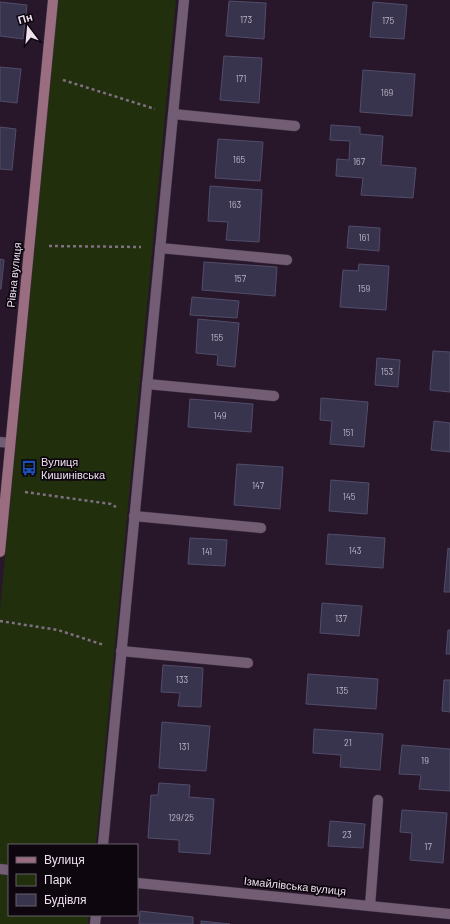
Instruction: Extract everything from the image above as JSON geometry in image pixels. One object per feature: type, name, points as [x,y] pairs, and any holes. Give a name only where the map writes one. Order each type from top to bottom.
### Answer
[{"type":"street","name":"Рівна вулиця","points":[[0,552],[6,489],[5,443],[29,246],[53,0]]},
{"type":"street","points":[[103,844],[184,0]]},
{"type":"street","points":[[173,114],[295,126]]},
{"type":"street","points":[[160,248],[287,260]]},
{"type":"street","points":[[147,384],[274,396]]},
{"type":"street","points":[[134,516],[261,528]]},
{"type":"street","points":[[121,651],[248,663]]},
{"type":"street","points":[[370,906],[378,800]]},
{"type":"street","name":"Ізмайлівська вулиця","points":[[138,883],[450,914]]},
{"type":"path","points":[[45,74],[173,114]]},
{"type":"path","points":[[29,246],[160,248]]},
{"type":"path","points":[[6,489],[111,504],[134,516]]},
{"type":"path","points":[[0,621],[58,630],[121,651]]},
{"type":"green space","points":[[58,0],[176,0],[96,844],[8,844],[8,916],[89,916],[88,924],[0,924],[0,609]]},
{"type":"building","points":[[229,1],[266,3],[264,39],[226,36]]},
{"type":"building","points":[[0,2],[27,5],[23,39],[0,36]]},
{"type":"building","points":[[373,2],[407,5],[404,39],[370,37]]},
{"type":"building","points":[[224,56],[262,58],[259,103],[220,100]]},
{"type":"building","points":[[0,67],[21,69],[17,103],[0,101]]},
{"type":"building","points":[[363,70],[415,74],[412,116],[360,112]]},
{"type":"building","points":[[331,125],[360,127],[360,134],[383,136],[381,165],[416,168],[413,198],[361,195],[363,178],[336,176],[337,159],[349,160],[350,141],[330,140]]},
{"type":"building","points":[[0,127],[16,129],[12,170],[0,169]]},
{"type":"building","points":[[218,139],[263,142],[260,181],[215,178]]},
{"type":"building","points":[[210,186],[262,190],[259,242],[226,240],[228,222],[208,221]]},
{"type":"building","points":[[349,226],[380,228],[379,251],[347,248]]},
{"type":"building","points":[[0,259],[4,260],[1,289],[0,289]]},
{"type":"building","points":[[204,262],[277,267],[275,296],[202,290]]},
{"type":"building","points":[[359,264],[389,266],[386,310],[340,307],[343,270],[358,271]]},
{"type":"building","points":[[192,297],[239,301],[237,318],[190,315]]},
{"type":"building","points":[[198,319],[239,323],[235,367],[217,365],[218,355],[196,353]]},
{"type":"building","points":[[433,351],[450,352],[450,392],[430,390]]},
{"type":"building","points":[[377,358],[400,360],[398,387],[375,385]]},
{"type":"building","points":[[321,398],[368,402],[364,447],[330,444],[332,421],[320,420]]},
{"type":"building","points":[[190,399],[253,404],[251,432],[188,427]]},
{"type":"building","points":[[434,421],[450,423],[450,452],[431,450]]},
{"type":"building","points":[[237,464],[283,467],[280,509],[234,505]]},
{"type":"building","points":[[331,480],[369,483],[367,514],[329,511]]},
{"type":"building","points":[[328,534],[385,538],[383,568],[326,564]]},
{"type":"building","points":[[190,538],[227,540],[225,566],[188,564]]},
{"type":"building","points":[[448,548],[450,549],[450,592],[444,592]]},
{"type":"building","points":[[322,603],[362,606],[359,636],[320,633]]},
{"type":"building","points":[[448,630],[450,630],[450,654],[446,654]]},
{"type":"building","points":[[163,665],[203,668],[201,707],[178,706],[180,693],[161,692]]},
{"type":"building","points":[[308,674],[378,679],[376,709],[306,704]]},
{"type":"building","points":[[444,680],[450,680],[450,712],[442,711]]},
{"type":"building","points":[[162,722],[210,726],[206,771],[159,768]]},
{"type":"building","points":[[314,729],[383,734],[380,770],[340,767],[341,755],[313,753]]},
{"type":"building","points":[[402,745],[450,749],[450,791],[419,789],[421,775],[399,774]]},
{"type":"building","points":[[159,783],[190,785],[189,797],[214,799],[210,854],[179,852],[179,840],[148,838],[151,795],[158,795]]},
{"type":"building","points":[[402,810],[447,813],[443,863],[410,860],[412,833],[400,832]]},
{"type":"building","points":[[330,821],[365,824],[363,848],[328,846]]},
{"type":"building","points":[[140,911],[193,917],[193,924],[139,924]]},
{"type":"building","points":[[201,921],[230,924],[201,924]]},
{"type":"place","name":"Вулиця Кишинівська","points":[[29,468]]}]
